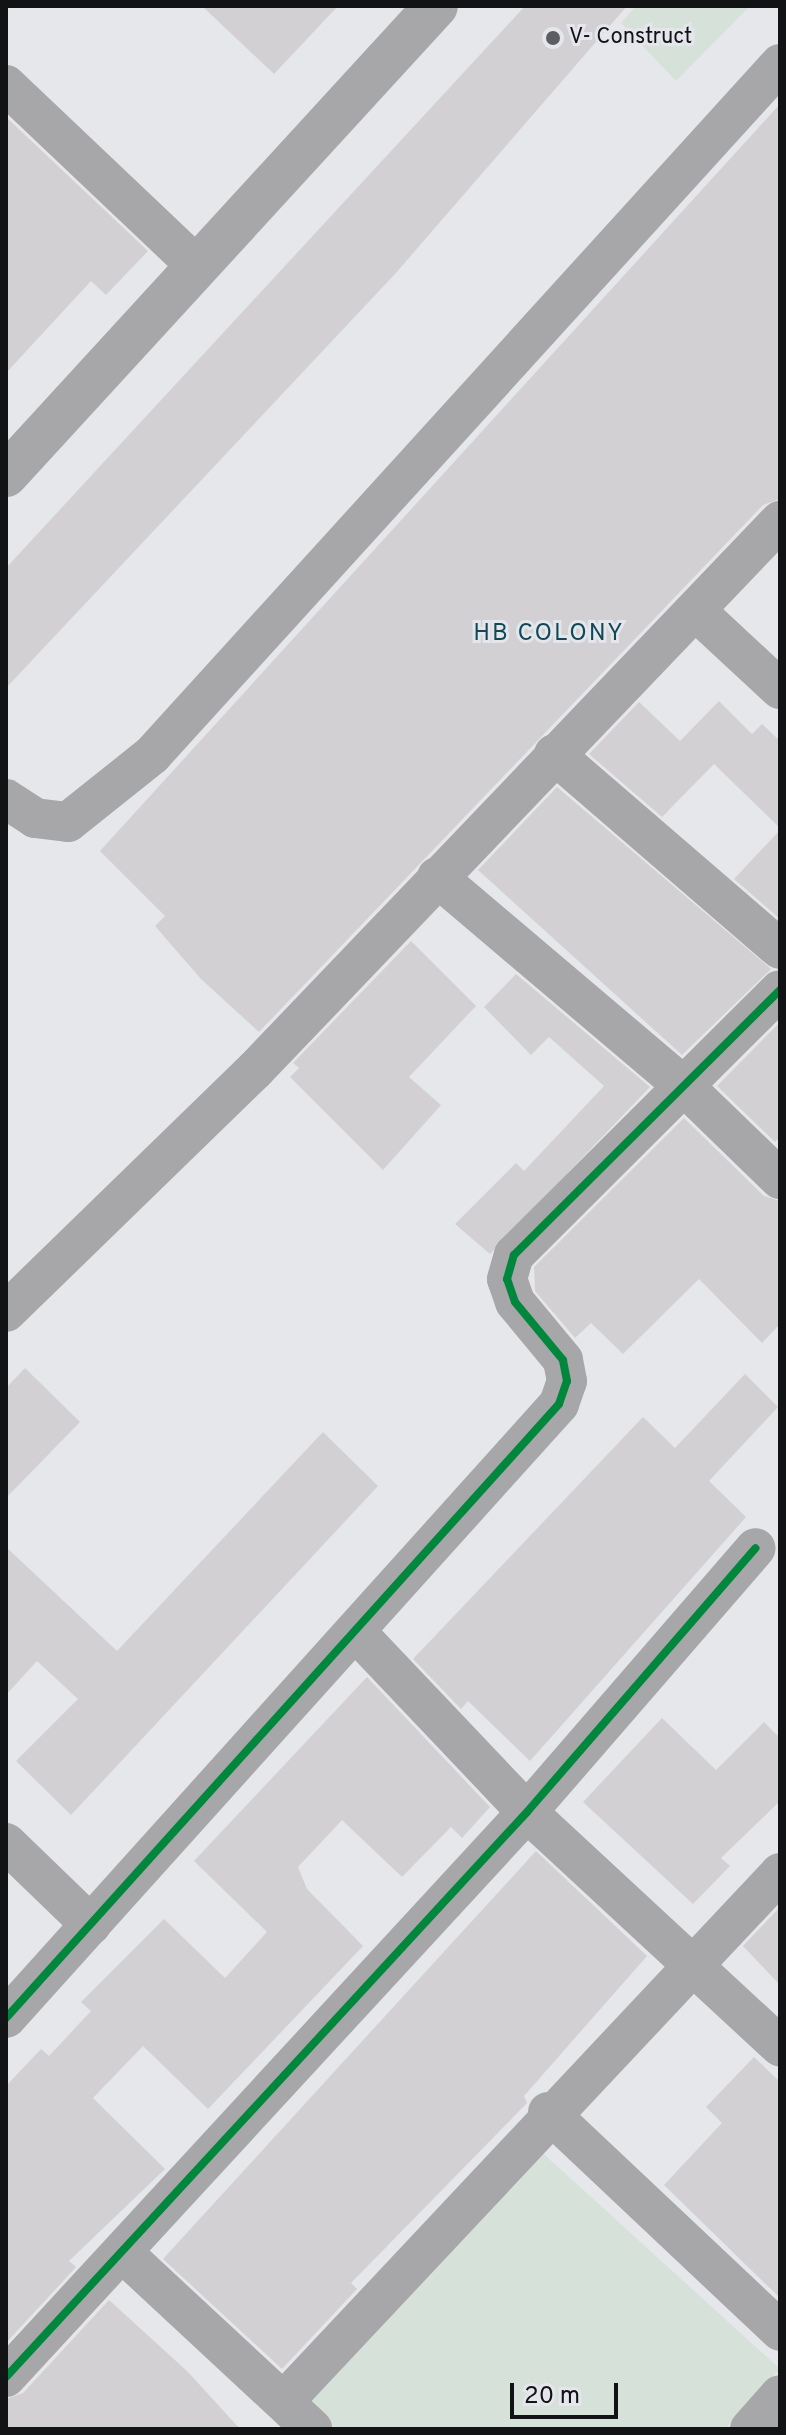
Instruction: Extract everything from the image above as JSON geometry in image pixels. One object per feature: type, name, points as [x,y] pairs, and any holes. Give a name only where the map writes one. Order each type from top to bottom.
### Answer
[{"type":"street","points":[[6,475],[427,9]]},
{"type":"street","points":[[6,799],[35,818],[68,822],[152,755],[780,64]]},
{"type":"street","points":[[6,85],[197,266]]},
{"type":"street","points":[[6,1312],[255,1070],[554,754],[697,612],[780,521]]},
{"type":"street","points":[[697,612],[780,689]]},
{"type":"street","points":[[554,754],[780,949]]},
{"type":"street","points":[[437,877],[686,1088],[780,1179]]},
{"type":"street","points":[[6,2018],[559,1404],[567,1381],[563,1360],[515,1302],[507,1279],[514,1255],[686,1088],[780,990]]},
{"type":"street","points":[[6,2377],[124,2254],[527,1812],[756,1548]]},
{"type":"street","points":[[355,1631],[527,1812],[778,2039]]},
{"type":"street","points":[[6,1843],[91,1925]]},
{"type":"street","points":[[285,2400],[548,2112],[780,1873]]},
{"type":"street","points":[[548,2112],[780,2331]]},
{"type":"street","points":[[124,2254],[285,2400],[312,2429]]},
{"type":"street","points":[[750,2429],[780,2395]]},
{"type":"shaded area","points":[[636,6],[750,6],[676,81],[621,23]]},
{"type":"shaded area","points":[[535,2146],[780,2369],[725,2429],[334,2429],[302,2396]]},
{"type":"building","points":[[202,6],[338,6],[274,74]]},
{"type":"building","points":[[525,6],[627,6],[395,274],[6,688],[6,568]]},
{"type":"building","points":[[780,104],[780,499],[763,505],[259,1032],[201,979],[155,926],[165,916],[100,851]]},
{"type":"building","points":[[6,117],[148,251],[106,295],[91,281],[6,373]]},
{"type":"building","points":[[719,701],[752,734],[762,724],[780,741],[780,828],[714,764],[662,817],[589,754],[639,702],[680,741]]},
{"type":"building","points":[[557,787],[771,969],[682,1055],[478,870]]},
{"type":"building","points":[[780,830],[780,919],[734,879]]},
{"type":"building","points":[[411,941],[476,1006],[409,1077],[441,1105],[383,1170],[290,1077],[299,1068],[293,1063]]},
{"type":"building","points":[[516,974],[650,1087],[490,1254],[455,1224],[516,1163],[524,1171],[604,1086],[549,1037],[531,1055],[484,1007]]},
{"type":"building","points":[[780,1022],[780,1137],[775,1142],[717,1086]]},
{"type":"building","points":[[684,1118],[764,1196],[780,1201],[780,1324],[762,1343],[699,1279],[623,1354],[591,1323],[575,1338],[535,1291],[534,1267]]},
{"type":"building","points":[[25,1368],[80,1422],[6,1498],[6,1388]]},
{"type":"building","points":[[745,1374],[778,1407],[709,1481],[746,1517],[530,1761],[468,1701],[461,1709],[413,1659],[643,1417],[675,1448]]},
{"type":"building","points":[[323,1432],[378,1486],[71,1815],[16,1761],[78,1699],[37,1661],[6,1695],[6,1547],[117,1651]]},
{"type":"building","points":[[367,1677],[490,1807],[462,1838],[451,1827],[402,1877],[342,1820],[298,1867],[307,1889],[363,1946],[208,2109],[143,2046],[93,2098],[165,2169],[69,2261],[76,2267],[6,2343],[6,2086],[41,2049],[49,2056],[91,2011],[81,2002],[164,1919],[225,1978],[267,1932],[194,1861]]},
{"type":"building","points":[[662,1718],[716,1770],[764,1722],[780,1738],[780,1801],[721,1858],[730,1866],[693,1904],[583,1802]]},
{"type":"building","points":[[536,1851],[647,1956],[524,2096],[527,2103],[351,2283],[357,2289],[282,2369],[163,2259]]},
{"type":"building","points":[[780,1907],[780,1985],[743,1946]]},
{"type":"building","points":[[754,2057],[780,2082],[780,2298],[664,2185],[722,2123],[706,2107]]},
{"type":"building","points":[[109,2300],[188,2372],[240,2429],[6,2429],[6,2399],[23,2393]]},
{"type":"cycle path","points":[[6,2018],[559,1404],[567,1381],[563,1360],[515,1302],[507,1279],[514,1255],[780,990]]},
{"type":"cycle path","points":[[6,2377],[527,1812],[756,1548]]},
{"type":"place","name":"V- Construct","points":[[553,38]]},
{"type":"district","name":"HB COLONY","points":[[549,635]]}]
